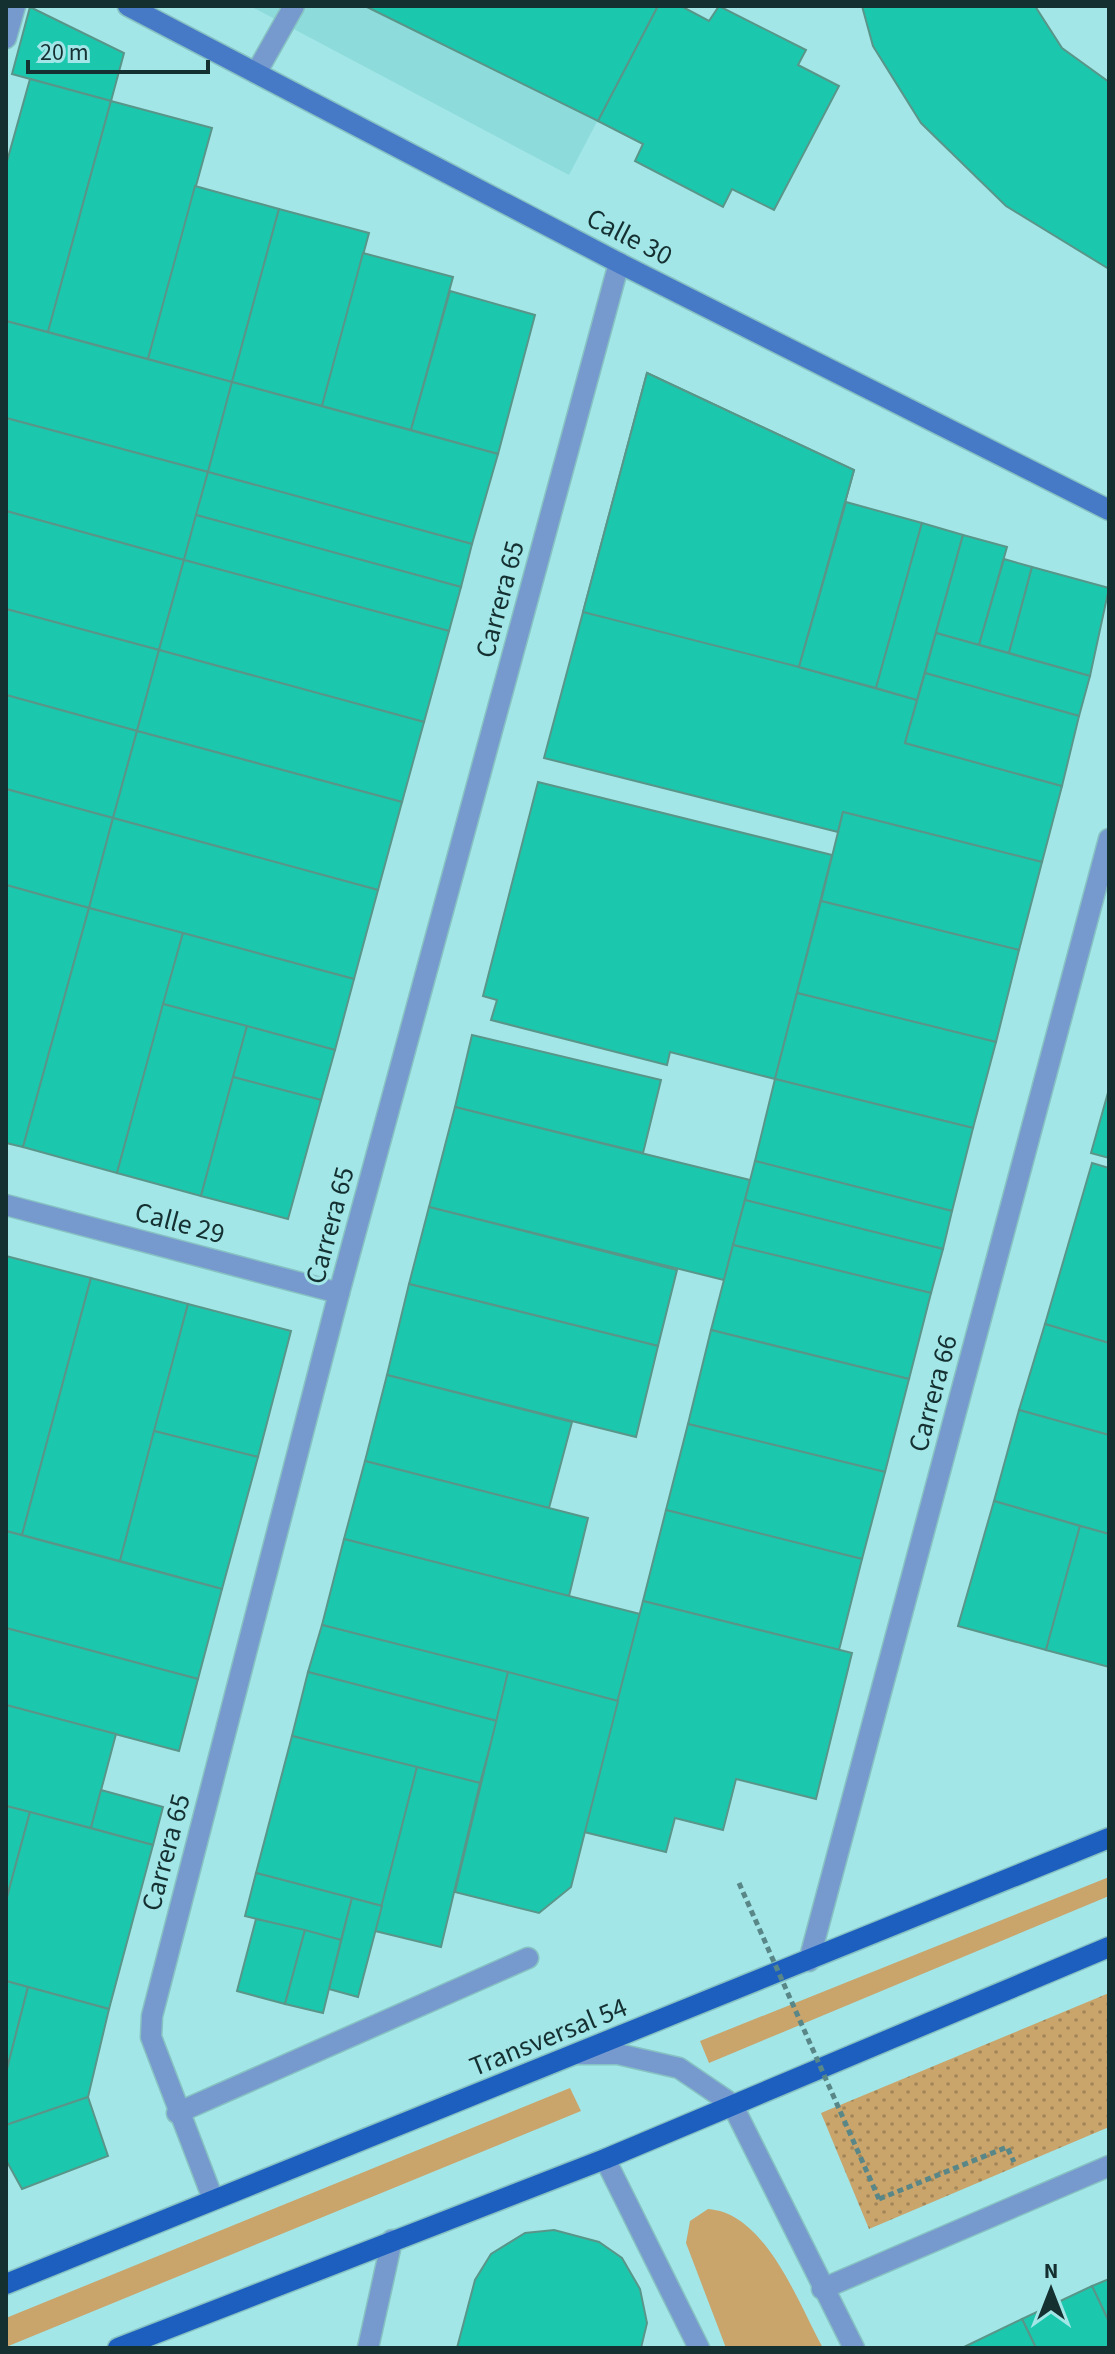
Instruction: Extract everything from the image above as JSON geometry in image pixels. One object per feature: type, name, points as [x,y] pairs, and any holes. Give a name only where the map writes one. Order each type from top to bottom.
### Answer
[{"type":"main road","name":"Calle 30","points":[[128,6],[619,263],[1109,510]]},
{"type":"main road","name":"Transversal 54","points":[[6,2284],[1109,1838]]},
{"type":"main road","points":[[118,2348],[605,2159],[1109,1947]]},
{"type":"street","points":[[6,38],[15,6]]},
{"type":"street","points":[[256,73],[294,6]]},
{"type":"street","name":"Carrera 65","points":[[213,2199],[177,2113],[151,2037],[152,2016],[339,1293],[619,263]]},
{"type":"street","name":"Carrera 66","points":[[809,1961],[1109,839]]},
{"type":"street","name":"Calle 29","points":[[6,1205],[339,1293]]},
{"type":"street","points":[[177,2113],[528,1958]]},
{"type":"street","points":[[579,2054],[618,2054],[679,2068],[732,2104],[854,2348]]},
{"type":"street","points":[[605,2159],[699,2348]]},
{"type":"street","points":[[822,2289],[1109,2166]]},
{"type":"street","points":[[368,2348],[392,2240]]},
{"type":"path","points":[[739,1883],[879,2199],[1007,2147]]},
{"type":"shaded area","points":[[250,6],[658,6],[569,175]]},
{"type":"shaded area","points":[[1109,1877],[1109,1896],[709,2063],[700,2041]]},
{"type":"shaded area","points":[[1109,1993],[1109,2127],[869,2229],[821,2113]]},
{"type":"shaded area","points":[[570,2088],[581,2111],[6,2347],[6,2318]]},
{"type":"shaded area","points":[[708,2209],[729,2214],[747,2226],[763,2243],[791,2285],[823,2348],[726,2348],[686,2243],[690,2221]]},
{"type":"building","points":[[365,6],[658,6],[598,121]]},
{"type":"building","points":[[658,6],[681,6],[709,21],[719,6],[806,50],[798,65],[839,86],[774,210],[732,189],[723,207],[635,161],[643,144],[598,121]]},
{"type":"building","points":[[862,6],[1035,6],[1062,48],[1109,82],[1109,269],[1006,206],[921,123],[873,46]]},
{"type":"building","points":[[30,7],[124,53],[111,101],[12,74]]},
{"type":"building","points":[[30,79],[111,101],[48,332],[6,321],[6,165]]},
{"type":"building","points":[[111,101],[212,128],[148,359],[48,332]]},
{"type":"building","points":[[195,186],[279,209],[232,382],[148,359]]},
{"type":"building","points":[[279,209],[369,233],[322,406],[232,382]]},
{"type":"building","points":[[363,253],[453,277],[411,430],[322,406]]},
{"type":"building","points":[[450,291],[535,315],[498,454],[411,430]]},
{"type":"building","points":[[6,321],[232,382],[208,472],[6,418]]},
{"type":"building","points":[[647,373],[854,470],[799,667],[917,700],[905,743],[1062,786],[1042,862],[843,812],[838,832],[544,758]]},
{"type":"building","points":[[647,373],[854,470],[799,667],[583,612]]},
{"type":"building","points":[[232,382],[498,454],[472,544],[208,472]]},
{"type":"building","points":[[6,418],[208,472],[184,560],[6,511]]},
{"type":"building","points":[[208,472],[472,544],[461,587],[196,515]]},
{"type":"building","points":[[846,502],[922,523],[876,688],[799,667]]},
{"type":"building","points":[[6,511],[184,560],[159,650],[6,609]]},
{"type":"building","points":[[196,515],[461,587],[449,631],[184,560]]},
{"type":"building","points":[[922,523],[963,535],[917,700],[876,688]]},
{"type":"building","points":[[963,535],[1007,547],[979,645],[936,633]]},
{"type":"building","points":[[1004,559],[1032,567],[1009,653],[979,645]]},
{"type":"building","points":[[184,560],[449,631],[424,722],[159,650]]},
{"type":"building","points":[[1032,567],[1109,588],[1090,676],[1009,653]]},
{"type":"building","points":[[6,609],[159,650],[137,731],[6,695]]},
{"type":"building","points":[[936,633],[1090,676],[1079,716],[925,673]]},
{"type":"building","points":[[159,650],[424,722],[402,802],[137,731]]},
{"type":"building","points":[[925,673],[1079,716],[1062,786],[905,743]]},
{"type":"building","points":[[6,695],[137,731],[113,818],[6,789]]},
{"type":"building","points":[[137,731],[402,802],[378,890],[113,818]]},
{"type":"building","points":[[538,782],[832,855],[775,1079],[670,1052],[667,1065],[491,1020],[497,1000],[483,996]]},
{"type":"building","points":[[6,789],[113,818],[89,908],[6,885]]},
{"type":"building","points":[[843,812],[1042,862],[1019,950],[821,901]]},
{"type":"building","points":[[113,818],[378,890],[354,979],[89,908]]},
{"type":"building","points":[[6,885],[89,908],[23,1147],[6,1143]]},
{"type":"building","points":[[821,901],[1019,950],[996,1042],[797,993]]},
{"type":"building","points":[[89,908],[183,933],[117,1173],[23,1147]]},
{"type":"building","points":[[183,933],[354,979],[335,1050],[163,1004]]},
{"type":"building","points":[[797,993],[996,1042],[973,1128],[775,1079]]},
{"type":"building","points":[[163,1004],[247,1026],[201,1196],[117,1173]]},
{"type":"building","points":[[247,1026],[335,1050],[321,1100],[233,1077]]},
{"type":"building","points":[[472,1035],[661,1080],[643,1153],[455,1107]]},
{"type":"building","points":[[233,1077],[321,1100],[288,1219],[201,1196]]},
{"type":"building","points":[[775,1079],[973,1128],[952,1211],[755,1161]]},
{"type":"building","points":[[1109,1089],[1109,1158],[1091,1153]]},
{"type":"building","points":[[455,1107],[750,1180],[724,1280],[429,1207]]},
{"type":"building","points":[[755,1161],[952,1211],[943,1249],[745,1200]]},
{"type":"building","points":[[1092,1163],[1109,1168],[1109,1343],[1045,1324]]},
{"type":"building","points":[[745,1200],[943,1249],[931,1293],[733,1245]]},
{"type":"building","points":[[429,1207],[677,1270],[658,1346],[409,1284]]},
{"type":"building","points":[[733,1245],[931,1293],[909,1379],[711,1330]]},
{"type":"building","points":[[6,1256],[91,1278],[22,1535],[6,1531]]},
{"type":"building","points":[[91,1278],[188,1304],[120,1561],[22,1535]]},
{"type":"building","points":[[409,1284],[658,1346],[636,1437],[387,1375]]},
{"type":"building","points":[[188,1304],[291,1331],[258,1457],[154,1431]]},
{"type":"building","points":[[1045,1324],[1109,1343],[1109,1435],[1019,1410]]},
{"type":"building","points":[[711,1330],[909,1379],[885,1472],[688,1424]]},
{"type":"building","points":[[387,1375],[572,1422],[549,1508],[365,1461]]},
{"type":"building","points":[[1019,1410],[1109,1435],[1109,1534],[994,1501]]},
{"type":"building","points":[[688,1424],[885,1472],[862,1559],[666,1510]]},
{"type":"building","points":[[154,1431],[258,1457],[222,1589],[120,1561]]},
{"type":"building","points":[[365,1461],[588,1518],[569,1596],[344,1539]]},
{"type":"building","points":[[994,1501],[1080,1526],[1046,1650],[958,1626]]},
{"type":"building","points":[[666,1510],[862,1559],[839,1650],[643,1601]]},
{"type":"building","points":[[1080,1526],[1109,1534],[1109,1667],[1046,1650]]},
{"type":"building","points":[[6,1531],[222,1589],[198,1679],[6,1628]]},
{"type":"building","points":[[344,1539],[640,1614],[618,1701],[322,1625]]},
{"type":"building","points":[[643,1601],[852,1653],[816,1799],[736,1779],[723,1830],[675,1818],[666,1852],[584,1832]]},
{"type":"building","points":[[322,1625],[508,1672],[497,1721],[308,1672]]},
{"type":"building","points":[[6,1628],[198,1679],[179,1751],[6,1705]]},
{"type":"building","points":[[308,1672],[497,1721],[480,1783],[292,1736]]},
{"type":"building","points":[[508,1672],[618,1701],[571,1887],[539,1913],[455,1892]]},
{"type":"building","points":[[6,1705],[116,1734],[91,1828],[6,1806]]},
{"type":"building","points":[[292,1736],[417,1767],[382,1906],[256,1873]]},
{"type":"building","points":[[417,1767],[480,1783],[441,1947],[375,1931]]},
{"type":"building","points":[[101,1790],[163,1807],[153,1845],[91,1828]]},
{"type":"building","points":[[6,1806],[30,1812],[6,1901]]},
{"type":"building","points":[[30,1812],[153,1845],[109,2009],[6,1981],[6,1901]]},
{"type":"building","points":[[256,1873],[352,1898],[341,1940],[245,1916]]},
{"type":"building","points":[[352,1898],[382,1906],[358,1997],[329,1989]]},
{"type":"building","points":[[256,1919],[305,1930],[285,2004],[237,1991]]},
{"type":"building","points":[[305,1930],[341,1940],[323,2013],[285,2004]]},
{"type":"building","points":[[6,1981],[28,1987],[6,2073]]},
{"type":"building","points":[[28,1987],[109,2009],[88,2097],[6,2125],[6,2073]]},
{"type":"building","points":[[88,2097],[108,2156],[22,2189],[6,2160],[6,2125]]},
{"type":"building","points":[[554,2230],[599,2242],[622,2258],[640,2289],[647,2323],[641,2348],[457,2348],[475,2280],[491,2254],[525,2233]]},
{"type":"building","points":[[1109,2279],[1109,2322],[1092,2286]]},
{"type":"building","points":[[1092,2286],[1109,2322],[1109,2348],[1036,2348],[1022,2319]]},
{"type":"building","points":[[1022,2319],[1036,2348],[962,2348]]}]
